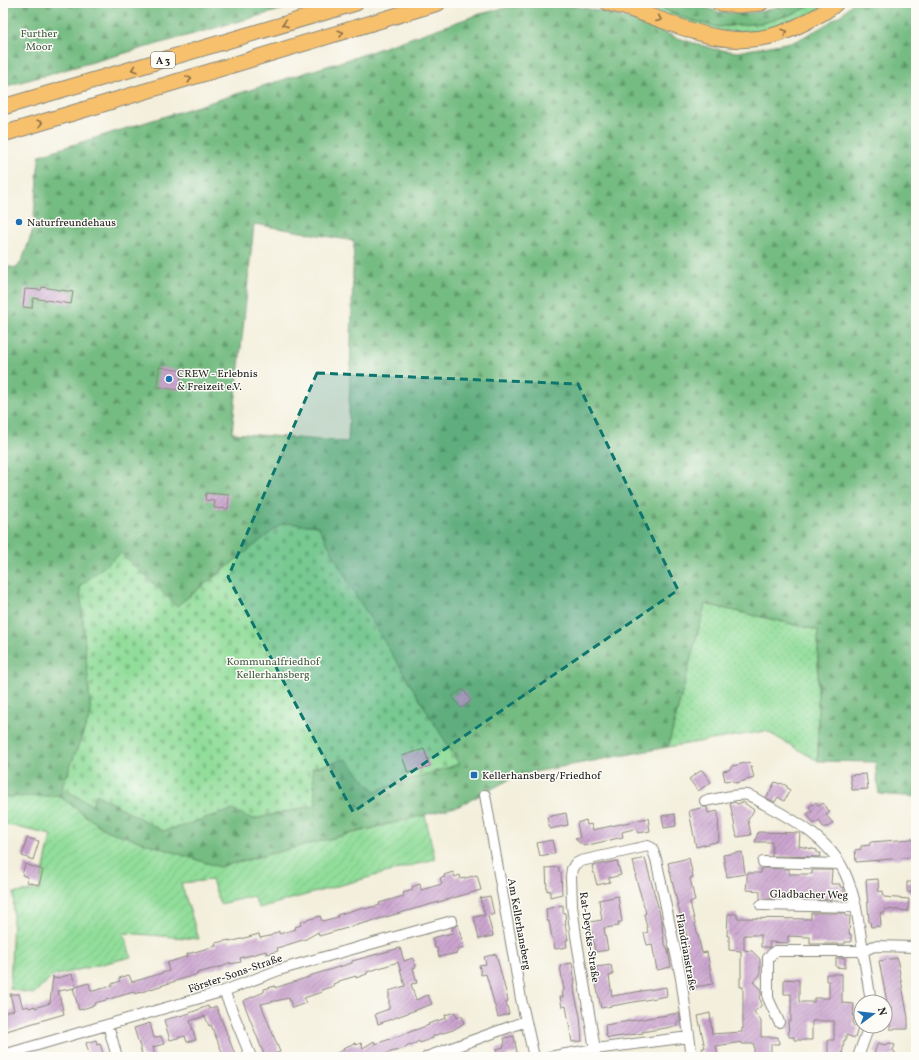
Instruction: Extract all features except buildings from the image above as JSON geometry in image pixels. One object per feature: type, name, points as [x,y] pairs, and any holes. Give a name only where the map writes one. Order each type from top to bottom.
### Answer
[{"type":"highway","points":[[322,13],[340,3]]},
{"type":"highway","name":"A 3","points":[[3,107],[356,3]]},
{"type":"highway","name":"A 3","points":[[3,134],[438,3]]},
{"type":"highway","points":[[608,3],[629,8],[692,32],[724,39],[755,39],[793,29],[812,19],[836,3]]},
{"type":"highway","points":[[719,3],[738,5],[761,3]]},
{"type":"street","name":"Gladbacher Weg","points":[[705,801],[746,794],[799,824],[825,846],[846,874],[856,907],[870,994]]},
{"type":"street","name":"Am Kellerhansberg","points":[[485,795],[521,999],[534,1057]]},
{"type":"street","name":"Rat-Deycks-Straße","points":[[595,1049],[572,906],[572,869],[575,864],[581,861],[644,846],[652,848],[654,852]]},
{"type":"street","name":"Flandrianstraße","points":[[654,852],[675,944],[692,1057]]},
{"type":"street","points":[[763,862],[840,864]]},
{"type":"street","name":"Gladbacher Weg","points":[[761,905],[856,907]]},
{"type":"street","name":"Förster-Sons-Straße","points":[[3,1055],[224,991],[291,966],[452,921]]},
{"type":"street","points":[[779,1022],[768,998],[768,958],[775,951],[863,951],[874,946],[916,947]]},
{"type":"street","points":[[224,991],[251,1057]]},
{"type":"street","points":[[427,1057],[526,1021]]},
{"type":"street","points":[[108,1025],[117,1057]]},
{"type":"street","points":[[858,1057],[866,1034]]},
{"type":"street","points":[[549,1057],[595,1049],[689,1037]]},
{"type":"highlighted area","points":[[317,373],[578,384],[678,590],[353,812],[228,577]]},
{"type":"green space","name":"Further Moor","points":[[3,3],[299,3],[287,8],[3,87]]},
{"type":"green space","points":[[632,3],[648,3],[690,20],[717,27],[763,23],[818,3],[827,3],[804,19],[761,32],[710,31]]},
{"type":"green space","points":[[648,3],[691,3],[719,12],[742,14],[764,11],[780,6],[781,9],[797,3],[818,3],[793,14],[763,23],[717,27],[690,20]]},
{"type":"green space","points":[[852,3],[916,3],[916,797],[879,794],[875,762],[818,761],[818,630],[705,604],[668,747],[518,775],[459,806],[219,867],[105,830],[59,796],[3,797],[3,266],[17,268],[23,258],[33,230],[40,155],[353,58],[480,14],[510,7],[540,5],[580,7],[642,23],[677,38],[714,49],[737,52],[796,41],[842,14]],"holes":[[[254,224],[354,241],[348,442],[232,433]],[[283,523],[318,526],[349,584],[459,764],[374,791],[346,759],[312,768],[316,805],[253,819],[233,809],[163,831],[96,794],[92,805],[62,788],[91,713],[80,586],[121,554],[177,606]]]},
{"type":"green space","name":"Kommunalfriedhof Kellerhansberg","points":[[283,523],[318,526],[349,584],[459,764],[374,791],[346,759],[312,768],[316,805],[253,819],[233,810],[163,831],[96,794],[92,805],[62,788],[91,713],[80,586],[121,553],[177,606]]},
{"type":"green space","points":[[705,604],[818,630],[818,761],[766,731],[668,747]]},
{"type":"green space","points":[[59,796],[105,830],[219,867],[425,815],[435,859],[259,908],[253,896],[220,904],[212,880],[181,883],[199,939],[124,933],[131,957],[53,976],[33,994],[10,989],[14,893],[39,890],[51,835],[3,824],[3,797]]},
{"type":"place","name":"Naturfreundehaus","points":[[19,222]]},
{"type":"place","name":"CREW - Erlebnis & Freizeit e.V.","points":[[169,379]]},
{"type":"place","name":"Kellerhansberg/Friedhof","points":[[474,775]]}]
